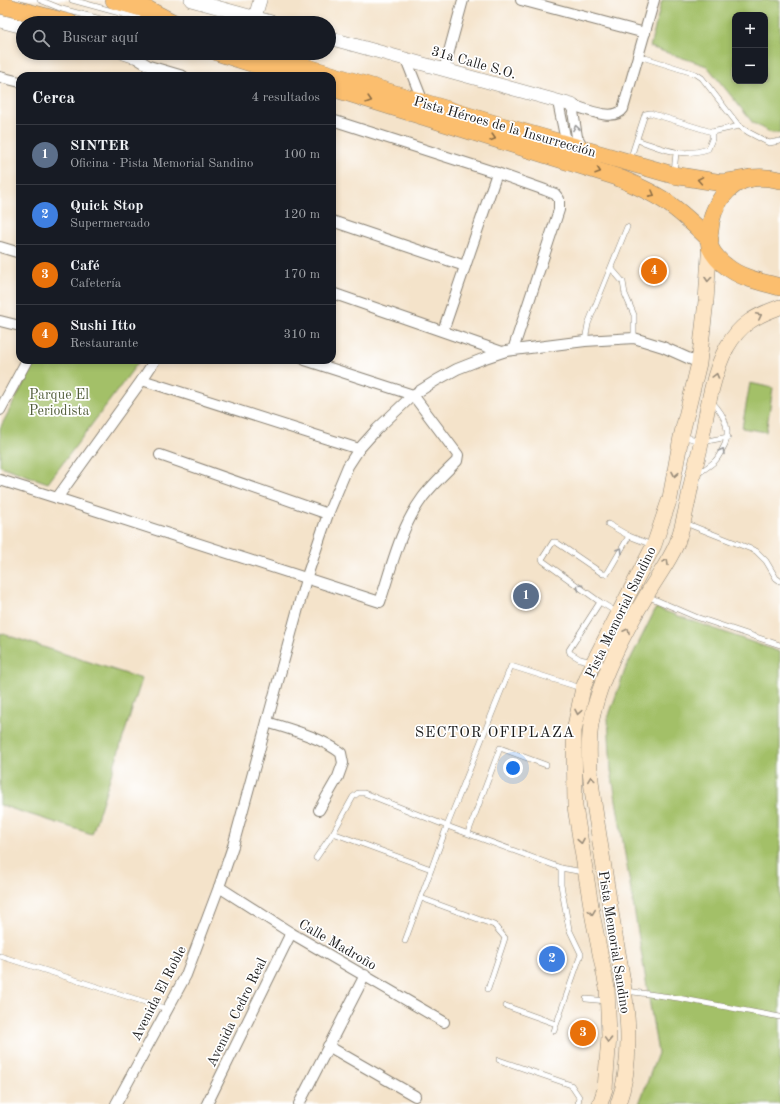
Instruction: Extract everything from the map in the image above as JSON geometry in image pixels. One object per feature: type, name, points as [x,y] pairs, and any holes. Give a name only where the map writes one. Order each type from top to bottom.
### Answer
[{"type":"main road","points":[[114,0],[149,10],[161,16]]},
{"type":"main road","points":[[0,5],[43,16]]},
{"type":"main road","points":[[241,60],[279,72]]},
{"type":"main road","name":"Pista Héroes de la Insurrección","points":[[282,60],[323,72]]},
{"type":"main road","name":"Pista Héroes de la Insurrección","points":[[336,76],[674,175],[722,183],[752,178]]},
{"type":"main road","name":"Pista Héroes de la Insurrección","points":[[336,89],[617,177],[643,188],[664,200],[690,221],[710,240]]},
{"type":"main road","points":[[780,171],[752,178],[736,184],[728,189],[720,199],[712,216],[710,247],[726,267],[736,273],[780,287]]},
{"type":"main road","points":[[752,178],[780,180]]},
{"type":"main road","name":"Pista Memorial Sandino","points":[[600,1104],[605,1089],[609,1036],[608,1001],[607,988],[593,918],[574,807],[574,731],[583,688],[594,661],[654,545],[670,498],[682,435],[699,363],[706,301],[710,240]]},
{"type":"main road","name":"Pista Memorial Sandino","points":[[618,1104],[626,1068],[628,1036],[625,991],[611,916],[596,818],[590,770],[590,732],[599,694],[610,666],[626,632],[676,546],[684,523],[710,399],[721,360],[733,336],[740,328],[758,316],[780,307]]},
{"type":"main road","points":[[596,818],[593,832],[596,852],[595,860],[591,868],[586,873],[595,876],[599,880],[605,909],[611,916]]},
{"type":"street","points":[[191,0],[230,5],[253,16]]},
{"type":"street","points":[[255,16],[260,0]]},
{"type":"street","points":[[444,70],[463,0]]},
{"type":"street","points":[[521,0],[645,33]]},
{"type":"street","points":[[639,56],[654,0]]},
{"type":"street","points":[[0,21],[16,25]]},
{"type":"street","name":"31a Calle S.O.","points":[[336,40],[572,106],[610,115],[618,114],[623,109],[639,56]]},
{"type":"street","points":[[406,59],[423,102]]},
{"type":"street","points":[[138,60],[149,66],[169,72]]},
{"type":"street","points":[[0,77],[16,81]]},
{"type":"street","points":[[558,102],[565,136],[577,147]]},
{"type":"street","points":[[572,106],[577,137],[577,147]]},
{"type":"street","points":[[336,121],[497,173],[545,190],[554,194],[559,200],[559,210],[513,350]]},
{"type":"street","points":[[443,331],[497,173]]},
{"type":"street","points":[[336,222],[465,266]]},
{"type":"street","points":[[0,247],[16,252]]},
{"type":"street","points":[[336,294],[502,352]]},
{"type":"street","points":[[0,321],[16,325]]},
{"type":"street","points":[[634,338],[663,347],[699,363]]},
{"type":"street","name":"Avenida El Roble","points":[[116,1104],[186,975],[219,887],[233,846],[306,579],[328,514],[344,475],[359,449],[377,429],[413,395],[457,369],[483,358],[513,350],[584,341],[634,338]]},
{"type":"street","points":[[482,345],[486,351],[486,355],[483,358]]},
{"type":"street","points":[[1,406],[25,364]]},
{"type":"street","points":[[57,498],[152,364]]},
{"type":"street","points":[[0,480],[380,602],[402,536],[414,511],[428,490],[458,459],[456,453],[413,395],[317,364]]},
{"type":"street","points":[[142,380],[359,449]]},
{"type":"street","points":[[160,455],[328,514]]},
{"type":"street","points":[[267,722],[332,746],[341,754],[343,763],[338,777],[319,810]]},
{"type":"street","name":"Calle Madroño","points":[[219,887],[291,933],[444,1022]]},
{"type":"street","name":"Avenida Cedro Real","points":[[207,1104],[291,933]]},
{"type":"street","points":[[299,1104],[365,975]]},
{"type":"street","points":[[328,1046],[415,1096]]},
{"type":"lane","points":[[40,0],[62,9],[89,16]]},
{"type":"lane","points":[[72,0],[130,16]]},
{"type":"lane","points":[[639,56],[696,74],[702,78],[739,126],[769,143],[780,141]]},
{"type":"lane","points":[[629,162],[645,114],[650,113],[712,132],[739,126]]},
{"type":"lane","points":[[637,140],[676,153],[697,153],[708,149],[712,139],[712,132]]},
{"type":"lane","points":[[674,175],[676,153]]},
{"type":"lane","points":[[584,341],[588,324],[627,227]]},
{"type":"lane","points":[[611,268],[623,282],[625,294],[634,315],[634,338]]},
{"type":"lane","points":[[693,477],[717,460],[726,444],[728,437],[727,427],[723,416],[710,399]]},
{"type":"lane","points":[[682,435],[702,442],[728,437]]},
{"type":"lane","points":[[684,523],[756,551],[766,561],[776,578],[780,581]]},
{"type":"lane","points":[[608,524],[629,536],[654,545]]},
{"type":"lane","points":[[619,614],[600,602],[542,559],[553,542],[556,542],[603,574],[607,574],[629,536]]},
{"type":"lane","points":[[646,596],[696,617],[780,645]]},
{"type":"lane","points":[[600,602],[569,650],[570,653],[580,659],[594,661],[610,666]]},
{"type":"lane","points":[[405,941],[447,826],[511,666],[583,688]]},
{"type":"lane","points":[[468,833],[500,748],[546,764]]},
{"type":"lane","points":[[316,858],[333,833],[354,797],[358,793],[364,793],[447,826],[561,868],[586,873]]},
{"type":"lane","points":[[333,833],[431,869]]},
{"type":"lane","points":[[554,1031],[580,954],[569,929],[561,885],[561,868]]},
{"type":"lane","points":[[420,898],[494,925],[505,938],[488,989]]},
{"type":"lane","points":[[0,956],[167,1009]]},
{"type":"lane","points":[[625,991],[678,998],[780,1017]]},
{"type":"lane","points":[[586,999],[608,1001]]},
{"type":"lane","points":[[506,1006],[556,1024]]},
{"type":"lane","points":[[499,1060],[571,1085],[579,1097],[578,1104]]},
{"type":"green space","points":[[662,0],[780,0],[780,133],[771,133],[753,123],[707,66],[650,47]]},
{"type":"green space","name":"Parque El Periodista","points":[[34,364],[137,364],[48,483],[0,466],[0,428]]},
{"type":"green space","points":[[750,383],[773,388],[766,432],[742,428]]},
{"type":"green space","points":[[656,608],[780,652],[780,1104],[639,1104],[658,1053],[611,770],[608,718],[625,670]]},
{"type":"green space","points":[[0,633],[142,679],[92,834],[0,805]]},
{"type":"place","name":"Sushi Itto","points":[[654,271]]},
{"type":"place","name":"SINTER","points":[[526,596]]},
{"type":"place","name":"Quick Stop","points":[[552,959]]},
{"type":"place","name":"Café","points":[[583,1033]]},
{"type":"district","name":"SECTOR OFIPLAZA","points":[[495,732]]}]
